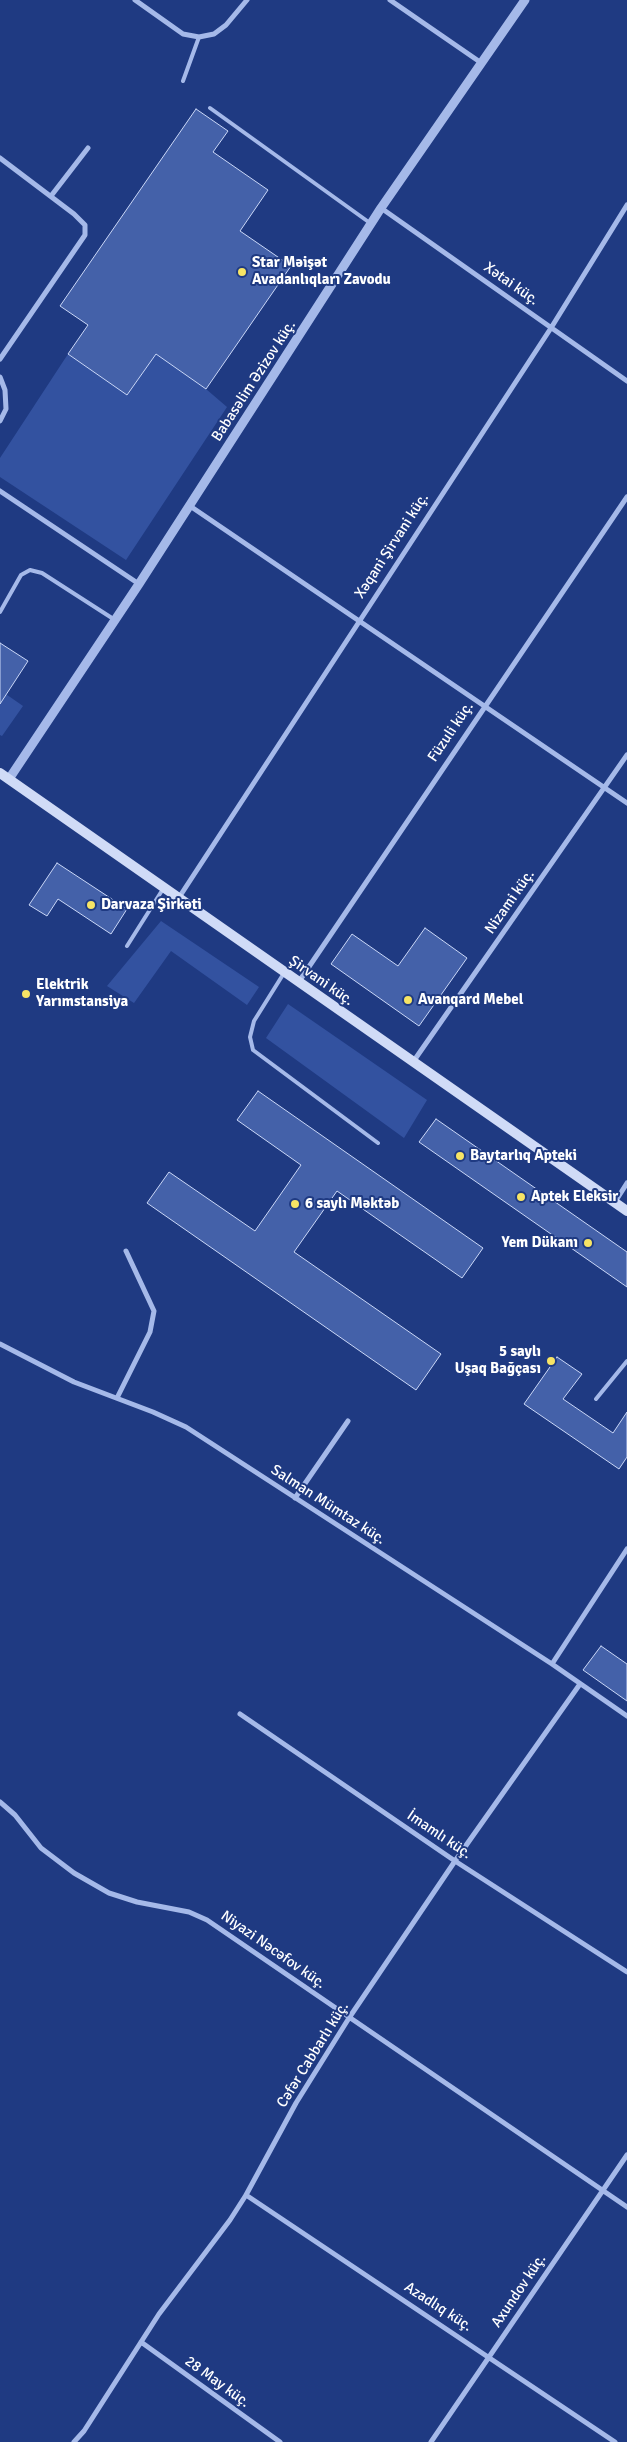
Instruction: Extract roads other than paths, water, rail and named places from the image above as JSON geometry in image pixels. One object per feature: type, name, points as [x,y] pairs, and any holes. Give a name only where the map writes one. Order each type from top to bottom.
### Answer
[{"type":"main road","name":"Şirvani küç.","points":[[4,776],[163,889],[627,1211]]},
{"type":"street","points":[[135,0],[184,34],[199,37],[214,34],[226,25],[247,0]]},
{"type":"street","points":[[390,0],[480,62]]},
{"type":"street","name":"Babasəlim Əzizov küç.","points":[[4,776],[115,620],[381,208],[480,62],[525,0]]},
{"type":"street","points":[[51,196],[88,148]]},
{"type":"street","points":[[0,158],[86,225],[85,235],[0,359]]},
{"type":"street","name":"Xəqani Şirvani küç.","points":[[178,899],[551,328],[627,205]]},
{"type":"street","name":"Xətai küç.","points":[[381,208],[627,381]]},
{"type":"street","points":[[0,377],[5,390],[6,409],[0,421]]},
{"type":"street","points":[[0,491],[139,584]]},
{"type":"street","name":"Füzuli küç.","points":[[298,983],[627,497]]},
{"type":"street","points":[[190,506],[627,803]]},
{"type":"street","name":"Nizami küç.","points":[[413,1063],[627,754]]},
{"type":"street","points":[[614,1202],[627,1183]]},
{"type":"street","points":[[117,1398],[150,1332],[154,1311],[126,1251]]},
{"type":"street","name":"Salman Mümtaz küç.","points":[[0,1344],[74,1382],[186,1427],[552,1664],[627,1716]]},
{"type":"street","points":[[295,1498],[348,1421]]},
{"type":"street","points":[[552,1664],[627,1550]]},
{"type":"street","name":"Cəfər Cabbarlı küç.","points":[[74,2442],[84,2431],[141,2342],[214,2243],[246,2195],[296,2104],[350,2018],[455,1861],[580,1684]]},
{"type":"street","name":"İmamlı küç.","points":[[240,1714],[455,1861],[627,1972]]},
{"type":"street","name":"Niyazi Nəcəfov küç.","points":[[0,1802],[16,1816],[41,1848],[74,1873],[109,1893],[137,1902],[189,1912],[207,1920],[627,2207]]},
{"type":"street","name":"Axundov küç.","points":[[432,2442],[627,2155]]},
{"type":"street","name":"Azadlıq küç.","points":[[246,2195],[615,2442]]},
{"type":"street","name":"28 May küç.","points":[[141,2342],[280,2442]]},
{"type":"lane","points":[[183,81],[199,37]]},
{"type":"lane","points":[[210,108],[372,224]]},
{"type":"lane","points":[[0,612],[21,575],[30,570],[42,573],[115,620]]},
{"type":"lane","points":[[127,946],[163,889]]},
{"type":"lane","points":[[284,973],[254,1020],[250,1037],[253,1050],[378,1143]]},
{"type":"lane","points":[[596,1399],[627,1362]]},
{"type":"place","name":"Star Məişət Avadanlıqları Zavodu","points":[[242,272]]},
{"type":"place","name":"Darvaza Şirkəti","points":[[91,905]]},
{"type":"place","name":"Elektrik Yarımstansiya","points":[[26,994]]},
{"type":"place","name":"Avanqard Mebel","points":[[408,1000]]},
{"type":"place","name":"Baytarlıq Apteki","points":[[460,1156]]},
{"type":"place","name":"Aptek Eleksir","points":[[521,1197]]},
{"type":"place","name":"6 saylı Məktəb","points":[[295,1204]]},
{"type":"place","name":"Yem Dükanı","points":[[588,1243]]},
{"type":"place","name":"5 saylı Uşaq Bağçası","points":[[551,1361]]}]
